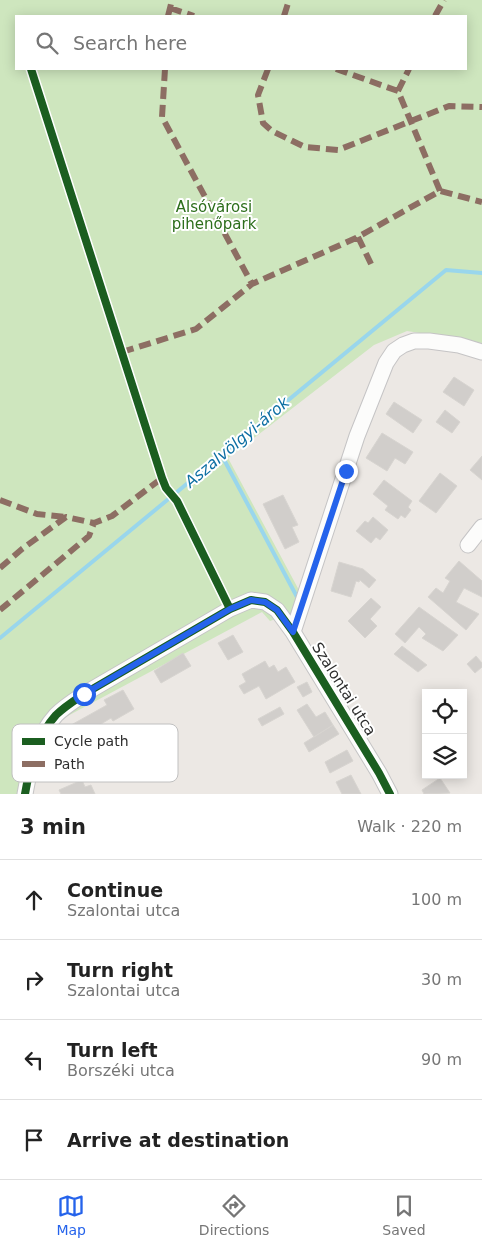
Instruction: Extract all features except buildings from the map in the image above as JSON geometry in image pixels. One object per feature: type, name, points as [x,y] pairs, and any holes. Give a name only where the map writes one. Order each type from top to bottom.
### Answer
[{"type":"street","points":[[293,632],[357,436],[386,363],[394,351],[403,344],[429,340],[459,345],[482,352]]},
{"type":"street","points":[[468,545],[482,527]]},
{"type":"street","name":"Szalontai utca","points":[[50,724],[57,714],[84,694],[230,609],[251,600],[265,602],[277,610],[293,632],[376,767],[390,794]]},
{"type":"green space","name":"Alsóvárosi pihenőpark","points":[[0,0],[482,0],[482,343],[407,331],[374,345],[228,458],[308,607],[270,621],[262,612],[62,719],[58,724],[12,724],[12,782],[34,782],[33,794],[0,794]]},
{"type":"waterway","name":"Aszalvölgyi-árok","points":[[0,638],[446,270],[482,273]]},
{"type":"waterway","points":[[221,454],[297,597]]},
{"type":"marked path","points":[[168,15],[172,0]]},
{"type":"marked path","points":[[284,15],[289,0]]},
{"type":"marked path","points":[[436,15],[444,0]]},
{"type":"marked path","points":[[170,8],[191,15]]},
{"type":"marked path","points":[[165,70],[162,117],[252,284]]},
{"type":"marked path","points":[[268,70],[258,95],[263,123],[272,131],[305,147],[338,150],[449,106],[482,107]]},
{"type":"marked path","points":[[339,70],[398,91],[440,191]]},
{"type":"marked path","points":[[398,91],[408,70]]},
{"type":"marked path","points":[[122,352],[196,329],[252,284],[356,238],[440,191],[482,202]]},
{"type":"marked path","points":[[358,237],[373,268]]},
{"type":"marked path","points":[[0,568],[22,549],[66,517],[94,523],[112,516],[162,478]]},
{"type":"marked path","points":[[0,500],[37,514],[66,517]]},
{"type":"marked path","points":[[0,610],[89,536],[94,523]]},
{"type":"cycle path","points":[[31,70],[162,478],[166,488],[177,501],[230,609]]},
{"type":"cycle path","points":[[49,724],[59,712],[84,694],[230,609],[251,600],[265,602],[277,610],[293,632],[390,794]]},
{"type":"cycle path","points":[[25,794],[28,782]]},
{"type":"route","points":[[84,694],[230,609],[251,600],[265,602],[277,610],[293,632],[346,471]]}]
